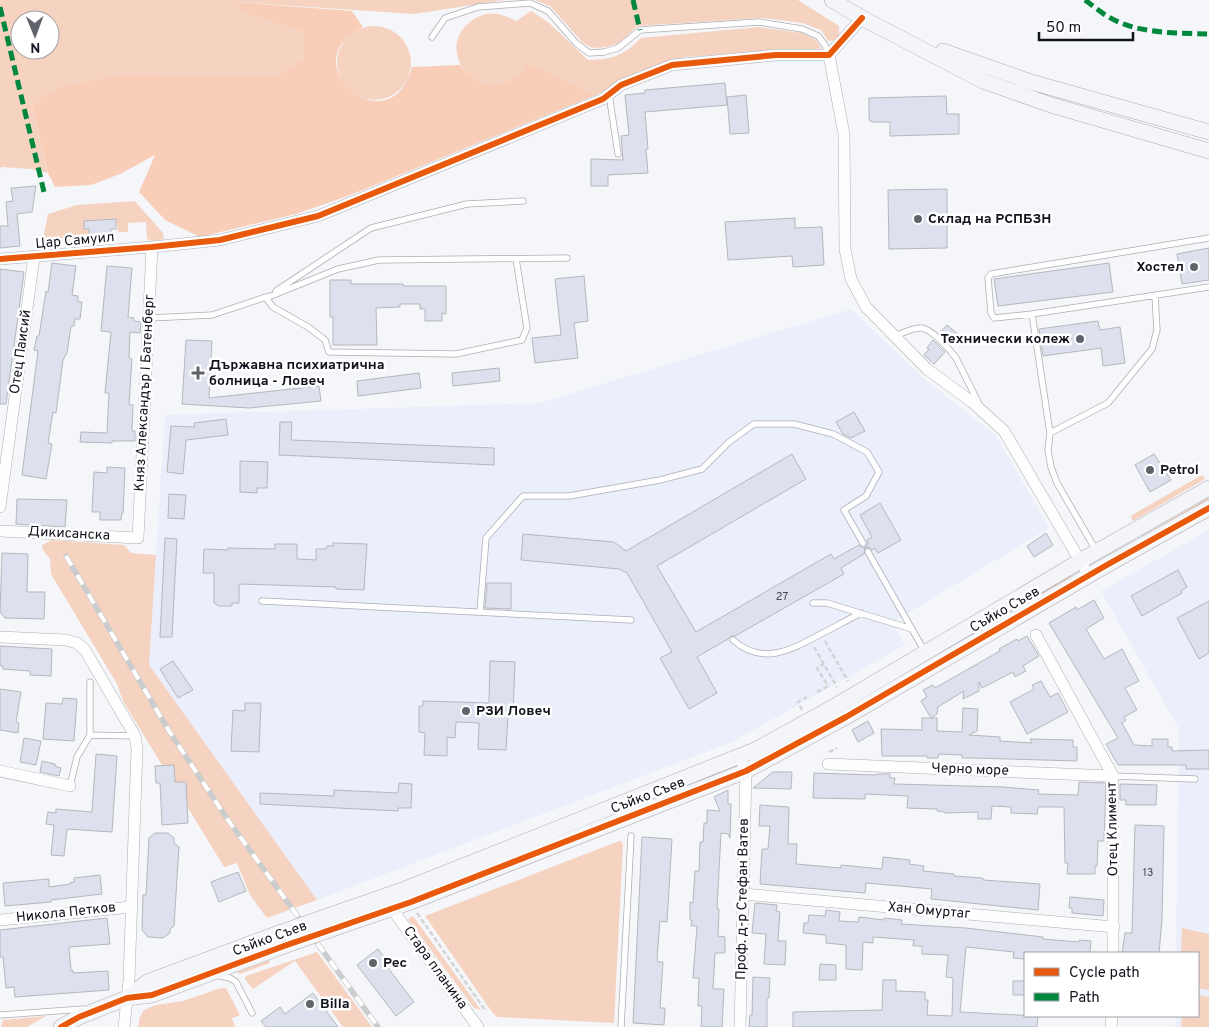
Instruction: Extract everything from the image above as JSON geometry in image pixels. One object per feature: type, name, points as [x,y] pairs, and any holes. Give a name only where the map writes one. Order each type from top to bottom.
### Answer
[{"type":"street","points":[[832,0],[862,18],[983,81],[1013,93],[1209,151]]},
{"type":"street","points":[[862,18],[828,55],[844,134],[845,249],[851,279],[866,307],[927,369],[972,402],[1004,431],[1089,576]]},
{"type":"street","points":[[897,35],[1031,82],[1209,132]]},
{"type":"street","name":"Цар Самуил","points":[[0,259],[220,240],[318,216],[514,137],[603,99],[621,85],[672,65],[776,55],[828,55]]},
{"type":"street","points":[[1031,82],[1209,126]]},
{"type":"street","name":"Княз Александър I Батенберг","points":[[138,538],[152,247]]},
{"type":"street","name":"Отец Паисий","points":[[0,507],[34,257]]},
{"type":"street","name":"Съйко Съев","points":[[389,902],[740,757],[804,724],[1080,561],[1209,488]]},
{"type":"street","name":"Съйко Съев","points":[[61,1027],[127,998],[147,982],[280,940],[389,902],[746,771],[807,739],[934,667],[1105,566],[1209,508]]},
{"type":"street","name":"Дикисанска","points":[[0,531],[138,538]]},
{"type":"street","name":"Отец Климент","points":[[1036,635],[1113,776],[1114,952]]},
{"type":"street","points":[[0,637],[66,640],[77,643],[85,650],[135,736],[137,748],[131,907],[124,1027]]},
{"type":"street","points":[[740,757],[746,771]]},
{"type":"street","name":"Черно море","points":[[826,759],[1113,776]]},
{"type":"street","points":[[0,771],[70,786]]},
{"type":"street","name":"Проф. д-р Стефан Ватев","points":[[740,1027],[746,771]]},
{"type":"street","name":"Хан Омуртаг","points":[[743,894],[1114,927]]},
{"type":"street","name":"Стара планина","points":[[389,902],[478,1027]]},
{"type":"street","name":"Никола Петков","points":[[0,920],[131,907]]},
{"type":"street","name":"Съйко Съев","points":[[127,998],[152,996],[209,974],[280,940]]},
{"type":"lane","points":[[432,38],[445,18],[478,7],[530,3],[548,11],[576,43],[589,53],[604,52],[618,48],[640,30],[759,22],[802,29],[818,36],[824,44],[828,55]]},
{"type":"lane","points":[[609,94],[618,154]]},
{"type":"lane","points":[[266,298],[371,228],[467,204],[523,201]]},
{"type":"lane","points":[[1209,238],[992,274],[988,278],[991,313],[994,318],[1209,287]]},
{"type":"lane","points":[[149,318],[212,315],[266,298],[338,269],[379,260],[567,258]]},
{"type":"lane","points":[[266,298],[273,307],[308,327],[325,340],[329,352],[456,354],[522,340],[527,328],[516,259]]},
{"type":"lane","points":[[1050,433],[1108,403],[1152,349],[1157,330],[1155,295]]},
{"type":"lane","points":[[1032,314],[1050,433],[1048,450],[1054,475],[1105,566]]},
{"type":"lane","points":[[895,336],[908,330],[922,328],[931,332],[956,358],[983,412]]},
{"type":"lane","points":[[480,612],[486,538],[522,496],[569,496],[660,480],[702,469],[729,442],[754,424],[794,424],[833,434],[866,452],[879,472],[866,496],[844,510],[863,543]]},
{"type":"lane","points":[[868,552],[934,667]]},
{"type":"lane","points":[[262,601],[631,620]]},
{"type":"lane","points":[[813,603],[827,602],[912,628]]},
{"type":"lane","points":[[733,640],[739,646],[755,652],[773,654],[791,650],[861,613]]},
{"type":"lane","points":[[70,786],[77,757],[90,734],[90,682]]},
{"type":"lane","points":[[90,734],[135,736]]},
{"type":"lane","points":[[1113,776],[1195,779]]},
{"type":"lane","points":[[622,1027],[631,836]]},
{"type":"lane","points":[[209,974],[230,978],[236,982],[252,1013]]},
{"type":"lane","points":[[0,1015],[102,1008]]},
{"type":"path","points":[[827,644],[848,681]]},
{"type":"path","points":[[816,651],[836,687]]},
{"type":"path","points":[[817,692],[828,686],[817,668],[824,664]]},
{"type":"path","points":[[804,712],[798,702],[807,697]]},
{"type":"path","points":[[826,759],[837,748]]},
{"type":"path","points":[[413,908],[485,1010]]},
{"type":"shaded area","points":[[0,0],[504,0],[414,14],[237,2],[245,14],[305,32],[304,58],[276,77],[208,78],[32,106],[48,173],[31,169],[2,167],[0,169]]},
{"type":"shaded area","points":[[535,0],[798,0],[839,26],[839,36],[836,40],[828,41],[821,30],[802,23],[763,18],[637,26],[619,43],[607,47],[593,48],[583,43],[550,6]]},
{"type":"shaded area","points":[[236,2],[352,11],[363,27],[343,43],[336,60],[340,77],[352,91],[367,100],[385,100],[401,90],[412,67],[460,65],[476,81],[493,86],[511,80],[527,64],[596,95],[348,196],[296,214],[200,237],[165,220],[139,192],[155,155],[120,174],[91,185],[55,187],[48,173],[32,106],[59,87],[124,75],[276,77],[304,58],[304,32],[245,14]]},
{"type":"shaded area","points":[[531,11],[548,22],[588,60],[605,59],[623,53],[641,38],[759,27],[802,33],[816,40],[821,51],[768,51],[685,57],[638,72],[596,95],[527,65],[511,81],[495,86],[480,83],[467,74],[459,61],[457,46],[462,31],[476,18],[486,14],[506,16],[516,21]]},
{"type":"shaded area","points":[[381,26],[401,36],[409,49],[411,63],[409,77],[401,90],[388,98],[367,100],[347,90],[339,77],[337,56],[347,36],[360,28]]},
{"type":"shaded area","points":[[135,201],[163,233],[164,239],[153,241],[147,239],[146,222],[128,223],[128,232],[118,232],[116,219],[89,221],[90,241],[42,245],[48,214],[77,205]]},
{"type":"shaded area","points":[[851,309],[928,382],[996,436],[1049,528],[893,622],[905,645],[732,742],[317,900],[149,665],[165,415],[540,403]]},
{"type":"shaded area","points":[[1203,476],[1205,479],[1133,521],[1131,518],[1132,515]]},
{"type":"shaded area","points":[[1209,497],[1209,500],[1142,538],[1142,536]]},
{"type":"shaded area","points":[[1209,530],[1209,1027],[1175,1027],[1176,1017],[1199,1017],[1199,952],[1176,952],[1179,729],[1101,591]]},
{"type":"shaded area","points":[[52,540],[124,545],[131,553],[156,555],[149,665],[317,900],[267,918],[250,895],[237,863],[224,867],[123,701],[117,684],[51,574],[50,559],[43,550],[42,545]]},
{"type":"shaded area","points":[[1071,574],[1073,577],[946,650]]},
{"type":"shaded area","points":[[619,841],[623,844],[614,1023],[497,1017],[425,916]]},
{"type":"shaded area","points":[[413,916],[481,1010],[474,1008],[408,919]]},
{"type":"shaded area","points":[[1182,928],[1209,934],[1209,990],[1199,988],[1199,952],[1181,952]]},
{"type":"shaded area","points":[[317,952],[372,1027],[343,1027],[295,961],[253,989],[245,979],[246,976]]},
{"type":"shaded area","points":[[269,960],[270,963],[240,974],[237,972]]},
{"type":"shaded area","points":[[226,988],[240,1015],[232,1018],[235,1027],[138,1027],[144,1010],[156,1005],[183,1001]]},
{"type":"shaded area","points":[[1199,995],[1209,997],[1209,1027],[1181,1027],[1182,1017],[1199,1017]]},
{"type":"shaded area","points":[[46,1016],[27,1027],[1,1027],[3,1020]]},
{"type":"building","points":[[725,83],[727,105],[645,112],[648,173],[608,175],[608,186],[591,186],[591,159],[623,160],[621,136],[629,135],[625,95],[645,93],[645,90]]},
{"type":"building","points":[[746,95],[749,133],[730,134],[727,97]]},
{"type":"building","points":[[946,96],[947,114],[959,114],[959,134],[890,136],[890,122],[874,122],[870,121],[869,118],[869,98]]},
{"type":"building","points":[[36,186],[32,212],[17,214],[20,246],[0,248],[0,226],[8,226],[6,202],[13,201],[11,188]]},
{"type":"building","name":"Склад на РСПБЗН","points":[[947,189],[947,248],[889,249],[888,190]]},
{"type":"building","points":[[795,218],[795,228],[822,227],[824,265],[793,267],[792,256],[728,260],[725,222]]},
{"type":"building","points":[[116,219],[116,229],[111,229],[111,235],[90,236],[89,229],[84,229],[84,221]]},
{"type":"building","name":"Хостел","points":[[1209,248],[1209,280],[1182,284],[1177,254]]},
{"type":"building","points":[[52,263],[76,266],[72,295],[78,296],[78,302],[82,302],[80,319],[75,319],[74,326],[71,326],[67,353],[63,360],[56,413],[53,412],[48,443],[52,444],[46,479],[22,475],[38,351],[34,350],[37,336],[39,336]]},
{"type":"building","points":[[1109,263],[1113,292],[998,306],[994,279]]},
{"type":"building","points":[[107,266],[132,268],[128,317],[134,318],[134,321],[141,322],[140,333],[130,332],[129,358],[132,359],[129,405],[133,405],[132,431],[135,431],[135,441],[112,441],[112,443],[80,442],[81,432],[107,433],[109,393],[105,393],[111,332],[101,331]]},
{"type":"building","points":[[0,269],[24,272],[6,404],[0,404]]},
{"type":"building","points":[[584,276],[588,321],[574,323],[578,358],[535,363],[532,338],[561,335],[555,279]]},
{"type":"building","points":[[330,280],[351,280],[351,284],[446,286],[446,314],[442,313],[442,321],[425,321],[425,309],[420,309],[420,304],[400,304],[400,307],[376,308],[377,345],[333,345],[333,317],[330,317]]},
{"type":"building","name":"Технически колеж","points":[[1098,321],[1100,330],[1120,327],[1125,363],[1103,366],[1101,348],[1043,356],[1039,329]]},
{"type":"building","points":[[947,325],[959,335],[951,344],[940,333]]},
{"type":"building","points":[[186,340],[212,341],[209,398],[319,386],[321,401],[249,408],[182,404]]},
{"type":"building","points":[[933,340],[945,352],[934,364],[924,355]]},
{"type":"building","points":[[499,368],[500,381],[453,386],[452,373]]},
{"type":"building","points":[[419,373],[421,388],[358,396],[357,381]]},
{"type":"building","points":[[854,412],[865,431],[851,438],[843,434],[836,422]]},
{"type":"building","points":[[226,419],[228,435],[186,440],[183,474],[167,472],[171,426],[195,427],[194,423]]},
{"type":"building","points":[[280,422],[292,422],[291,440],[494,448],[494,465],[279,455]]},
{"type":"building","points":[[792,454],[806,479],[657,566],[696,632],[831,554],[834,559],[859,545],[863,548],[866,547],[867,540],[872,537],[860,515],[880,503],[901,540],[878,553],[875,548],[872,550],[869,547],[865,548],[864,554],[841,568],[844,574],[735,636],[731,636],[697,657],[717,693],[689,709],[660,658],[672,652],[627,573],[619,569],[521,560],[523,534],[614,542],[626,551]]},
{"type":"building","points":[[1154,454],[1171,480],[1150,492],[1135,465]]},
{"type":"building","points":[[240,461],[268,462],[267,488],[257,488],[257,493],[240,492]]},
{"type":"building","points":[[107,467],[125,468],[121,520],[100,520],[100,512],[92,512],[94,472],[107,473]]},
{"type":"building","points":[[169,494],[186,495],[184,519],[168,518]]},
{"type":"building","points":[[17,499],[67,500],[65,527],[16,524]]},
{"type":"building","points":[[1046,533],[1053,545],[1034,557],[1027,546]]},
{"type":"building","points":[[165,538],[177,539],[172,637],[160,637]]},
{"type":"building","points":[[333,543],[367,544],[364,590],[336,589],[336,587],[239,584],[239,603],[232,603],[232,606],[219,606],[214,603],[214,573],[203,573],[204,549],[275,549],[275,544],[297,544],[297,559],[316,560],[316,549],[326,549],[327,546],[333,546]]},
{"type":"building","points":[[2,553],[28,554],[27,592],[45,592],[44,619],[5,618],[0,612]]},
{"type":"building","points":[[1178,570],[1187,587],[1181,591],[1182,593],[1142,616],[1131,596]]},
{"type":"building","points":[[487,583],[511,583],[511,609],[485,608]]},
{"type":"building","points":[[1094,600],[1104,618],[1086,629],[1104,659],[1122,649],[1139,681],[1125,688],[1137,710],[1124,717],[1126,720],[1122,723],[1134,745],[1152,746],[1152,739],[1168,739],[1168,747],[1172,747],[1172,751],[1209,750],[1209,769],[1186,769],[1186,765],[1118,765],[1106,744],[1118,738],[1049,623],[1076,607],[1077,610]]},
{"type":"building","points":[[1209,601],[1209,653],[1199,659],[1177,618]]},
{"type":"building","points":[[1027,636],[1039,656],[1023,666],[1026,671],[1015,677],[1013,672],[982,688],[979,682],[979,691],[963,699],[964,691],[938,707],[937,714],[931,718],[921,701],[927,697],[923,690],[933,685],[935,688],[1000,651],[999,649]]},
{"type":"building","points":[[0,646],[52,649],[51,676],[30,675],[30,671],[3,669],[3,666],[0,666]]},
{"type":"building","points":[[173,661],[193,690],[178,698],[160,669]]},
{"type":"building","name":"РЗИ Ловеч","points":[[490,661],[515,662],[513,716],[508,716],[506,750],[478,749],[479,723],[456,722],[455,738],[447,737],[447,756],[424,755],[425,733],[419,732],[419,706],[423,706],[423,701],[489,703]]},
{"type":"building","points":[[1041,681],[1050,697],[1058,693],[1068,712],[1027,734],[1010,702],[1034,689],[1032,685]]},
{"type":"building","points":[[0,689],[21,692],[16,722],[19,723],[18,733],[0,730]]},
{"type":"building","points":[[63,698],[77,699],[74,741],[43,739],[46,703],[62,704]]},
{"type":"building","points":[[245,703],[261,703],[259,752],[231,751],[233,710],[245,711]]},
{"type":"building","points":[[963,708],[978,709],[977,731],[969,735],[1000,737],[1000,741],[1032,743],[1030,739],[1073,740],[1073,747],[1077,747],[1077,761],[962,758],[962,755],[939,754],[938,758],[927,758],[927,756],[882,756],[881,729],[922,730],[922,718],[937,718],[937,731],[962,732]]},
{"type":"building","points":[[868,721],[874,733],[858,742],[852,730]]},
{"type":"building","points":[[24,738],[41,741],[36,765],[20,762]]},
{"type":"building","points":[[96,754],[117,756],[112,832],[67,829],[64,856],[51,855],[54,825],[46,824],[48,812],[56,813],[56,809],[92,812]]},
{"type":"building","points":[[42,761],[55,764],[55,766],[61,768],[59,776],[40,772]]},
{"type":"building","points":[[174,765],[175,782],[186,782],[188,823],[162,825],[160,783],[156,783],[155,766]]},
{"type":"building","points":[[773,772],[792,772],[791,789],[753,788]]},
{"type":"building","points":[[814,773],[890,774],[890,778],[895,778],[894,784],[1003,787],[1039,790],[1038,794],[1078,795],[1079,782],[1104,783],[1106,784],[1104,841],[1098,841],[1095,874],[1067,874],[1068,863],[1065,863],[1064,807],[1038,807],[1037,814],[1011,813],[1011,807],[992,806],[991,819],[978,819],[978,812],[945,813],[937,811],[937,809],[907,808],[908,796],[865,794],[865,799],[813,798]]},
{"type":"building","points":[[399,783],[412,784],[411,808],[398,808],[398,811],[260,804],[260,793],[334,796],[334,790],[398,793]]},
{"type":"building","points":[[1120,784],[1157,785],[1156,805],[1126,805],[1126,800],[1120,800]]},
{"type":"building","points":[[728,790],[728,804],[731,804],[730,838],[728,834],[721,833],[717,909],[719,909],[718,936],[725,937],[725,953],[715,953],[713,989],[724,989],[722,1027],[701,1027],[702,1006],[698,1006],[699,978],[693,978],[697,926],[691,926],[690,902],[693,903],[695,871],[699,871],[700,842],[703,842],[704,823],[707,823],[707,810],[720,811],[714,797]]},
{"type":"building","points":[[760,805],[789,807],[788,844],[797,844],[796,864],[841,868],[841,865],[882,869],[883,857],[910,860],[909,864],[924,866],[923,871],[983,878],[983,880],[1040,884],[1038,910],[931,899],[932,889],[866,883],[865,893],[760,884],[762,849],[768,849],[770,826],[759,826]]},
{"type":"building","points":[[1135,825],[1164,826],[1162,920],[1159,952],[1122,952],[1125,933],[1132,933]]},
{"type":"building","points":[[155,833],[168,833],[174,838],[174,843],[179,847],[174,926],[170,929],[170,933],[163,938],[148,937],[142,930],[143,895],[146,895],[149,838]]},
{"type":"building","points":[[642,837],[672,839],[667,922],[660,921],[657,957],[658,962],[663,962],[660,1008],[665,1008],[664,1025],[633,1023]]},
{"type":"building","points":[[238,872],[246,891],[219,902],[211,882]]},
{"type":"building","points":[[100,875],[102,894],[51,900],[51,902],[5,906],[3,883],[49,879],[49,887],[70,884],[74,882],[74,878]]},
{"type":"building","points":[[1070,897],[1104,900],[1103,916],[1072,913],[1072,908],[1069,908]]},
{"type":"building","points":[[755,903],[777,905],[776,911],[780,912],[778,941],[786,941],[785,965],[764,964],[766,934],[752,933]]},
{"type":"building","points":[[826,910],[840,912],[839,921],[858,922],[859,917],[884,920],[884,918],[902,920],[901,924],[966,928],[1043,937],[1043,939],[1091,941],[1090,952],[1024,952],[1024,959],[1013,958],[1014,952],[966,947],[960,1012],[1038,1017],[1037,1027],[793,1027],[793,1012],[882,1010],[883,980],[896,980],[896,991],[925,992],[925,1000],[928,1000],[927,1015],[952,1016],[953,978],[946,977],[948,955],[922,954],[922,946],[913,946],[914,940],[873,937],[873,943],[863,942],[862,970],[846,969],[846,945],[826,943],[826,935],[803,933],[804,923],[808,923],[809,915],[825,916]]},
{"type":"building","points":[[107,918],[110,944],[69,947],[71,971],[73,970],[73,973],[108,971],[109,990],[15,997],[14,987],[6,988],[3,957],[0,957],[0,930]]},
{"type":"building","points":[[378,949],[388,962],[385,964],[414,1002],[396,1016],[357,965]]},
{"type":"building","points":[[820,964],[836,965],[836,980],[819,980]]},
{"type":"building","points":[[753,977],[770,978],[769,998],[767,998],[767,1027],[749,1027],[750,1015],[752,1015]]},
{"type":"building","points":[[1013,981],[1024,981],[1024,995],[1013,995]]},
{"type":"building","name":"Billa","points":[[313,993],[338,1027],[266,1027],[261,1021],[280,1007],[285,1014]]},
{"type":"railway","points":[[66,556],[169,731],[228,820],[378,1027]]},
{"type":"marked path","points":[[633,0],[640,30]]},
{"type":"marked path","points":[[1085,0],[1107,16],[1131,26],[1156,31],[1209,34]]},
{"type":"marked path","points":[[0,7],[44,192]]},
{"type":"cycle path","points":[[0,259],[220,240],[318,216],[603,99],[621,85],[672,65],[776,55],[829,55],[862,18]]},
{"type":"cycle path","points":[[61,1027],[79,1017],[127,998],[152,995],[284,946],[411,902],[746,771],[846,717],[1105,566],[1209,508]]},
{"type":"place","name":"Склад на РСПБЗН","points":[[918,219]]},
{"type":"place","name":"Хостел","points":[[1194,267]]},
{"type":"place","name":"Технически колеж","points":[[1080,339]]},
{"type":"place","name":"Държавна психиатрична болница - Ловеч","points":[[198,373]]},
{"type":"place","name":"Petrol","points":[[1150,470]]},
{"type":"place","name":"РЗИ Ловеч","points":[[466,711]]},
{"type":"place","name":"Рес","points":[[373,963]]},
{"type":"place","name":"Billa","points":[[310,1004]]}]
